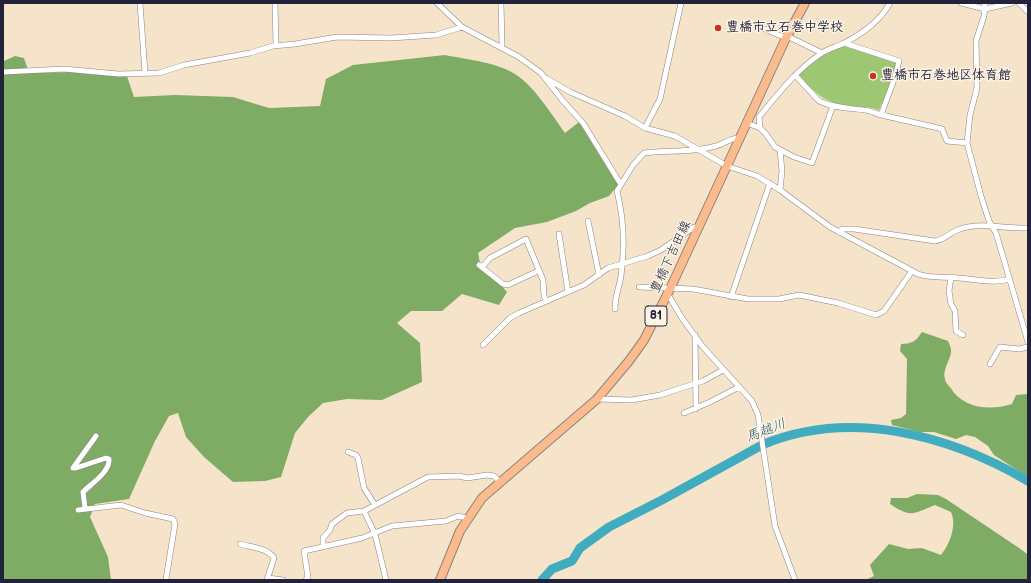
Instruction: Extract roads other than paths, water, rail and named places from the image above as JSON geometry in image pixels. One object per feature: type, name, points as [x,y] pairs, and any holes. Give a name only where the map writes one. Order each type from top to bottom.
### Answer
[{"type":"main road","name":"豊橋下吉田線","points":[[440,580],[454,544],[467,518],[482,498],[499,481],[597,399],[626,366],[644,340],[787,37],[805,3]]},
{"type":"street","points":[[140,3],[145,74]]},
{"type":"street","points":[[275,3],[276,45]]},
{"type":"street","points":[[437,3],[462,27],[500,46],[526,62],[546,78],[570,92],[625,116],[645,128],[675,136],[727,166],[757,176],[780,190],[821,221],[912,271],[930,278],[951,277],[977,280],[1010,279]]},
{"type":"street","points":[[500,46],[502,45],[501,3]]},
{"type":"street","points":[[645,128],[660,100],[681,3]]},
{"type":"street","points":[[760,128],[760,117],[783,87],[795,75],[822,53],[844,43],[873,24],[890,3]]},
{"type":"street","points":[[962,3],[985,6],[1012,3]]},
{"type":"street","points":[[1019,3],[1028,12]]},
{"type":"street","points":[[985,6],[976,41],[977,88],[970,115],[967,143],[981,196],[1010,279],[1028,342]]},
{"type":"street","points":[[3,72],[64,69],[118,74],[159,73],[190,63],[250,53],[276,45],[337,37],[391,38],[436,36],[462,27]]},
{"type":"street","points":[[760,27],[787,37],[822,53]]},
{"type":"street","points":[[844,43],[899,61],[895,77],[881,115]]},
{"type":"street","points":[[795,75],[819,102],[833,106],[866,110],[881,115],[942,129],[947,141],[967,143]]},
{"type":"street","points":[[546,78],[546,81],[559,97],[583,123],[620,183]]},
{"type":"street","points":[[747,123],[760,128],[775,147],[794,157],[812,163],[833,106]]},
{"type":"street","points":[[615,309],[615,295],[621,278],[623,262],[624,228],[617,191],[620,183],[644,154],[700,150],[719,145],[735,137],[740,138]]},
{"type":"street","points":[[780,150],[782,170],[780,190]]},
{"type":"street","points":[[731,297],[770,183]]},
{"type":"street","points":[[588,221],[599,275]]},
{"type":"street","points":[[483,345],[510,318],[568,292],[599,275],[608,268],[623,262],[648,256],[667,246],[694,227],[698,228]]},
{"type":"street","points":[[839,232],[842,229],[854,229],[935,241],[944,239],[960,229],[993,227],[1028,228]]},
{"type":"street","points":[[559,234],[568,292]]},
{"type":"street","points":[[538,270],[508,284],[504,284],[480,266],[490,258],[526,239],[543,280],[544,296],[546,301]]},
{"type":"street","points":[[639,287],[668,291],[701,290],[731,297],[780,299],[798,295],[838,303],[876,315],[884,311],[912,271]]},
{"type":"street","points":[[951,277],[949,291],[951,304],[955,311],[956,331],[963,335]]},
{"type":"street","points":[[668,291],[679,314],[712,359],[752,401],[758,415],[763,440],[775,526],[795,580]]},
{"type":"street","points":[[695,335],[694,384],[696,409]]},
{"type":"street","points":[[990,364],[1000,347],[1019,349],[1028,346]]},
{"type":"street","points":[[597,399],[638,400],[673,392],[723,370]]},
{"type":"street","points":[[684,413],[696,409],[739,387]]},
{"type":"street","points":[[85,508],[83,492],[106,469],[109,459],[106,458],[73,468],[96,436]]},
{"type":"street","points":[[348,452],[356,455],[358,458],[364,488],[374,505]]},
{"type":"street","points":[[323,547],[323,538],[330,530],[332,524],[348,513],[364,511],[428,477],[459,476],[467,478],[487,475],[494,476],[499,481]]},
{"type":"street","points":[[78,510],[120,505],[145,513],[173,519],[175,524],[168,580]]},
{"type":"street","points":[[364,511],[375,534],[386,580]]},
{"type":"street","points":[[306,580],[308,577],[304,551],[375,534],[397,525],[446,521],[458,516],[467,518]]},
{"type":"street","points":[[240,544],[260,549],[272,555],[274,558],[268,579],[283,580]]},
{"type":"waterway","name":"馬越川","points":[[542,580],[552,569],[572,561],[580,548],[609,527],[662,500],[762,445],[795,434],[830,429],[864,428],[898,432],[932,440],[965,451],[1028,481]]},
{"type":"place","name":"豊橋市立石巻中学校","points":[[718,28]]},
{"type":"place","name":"豊橋市石巻地区体育館","points":[[873,76]]}]
